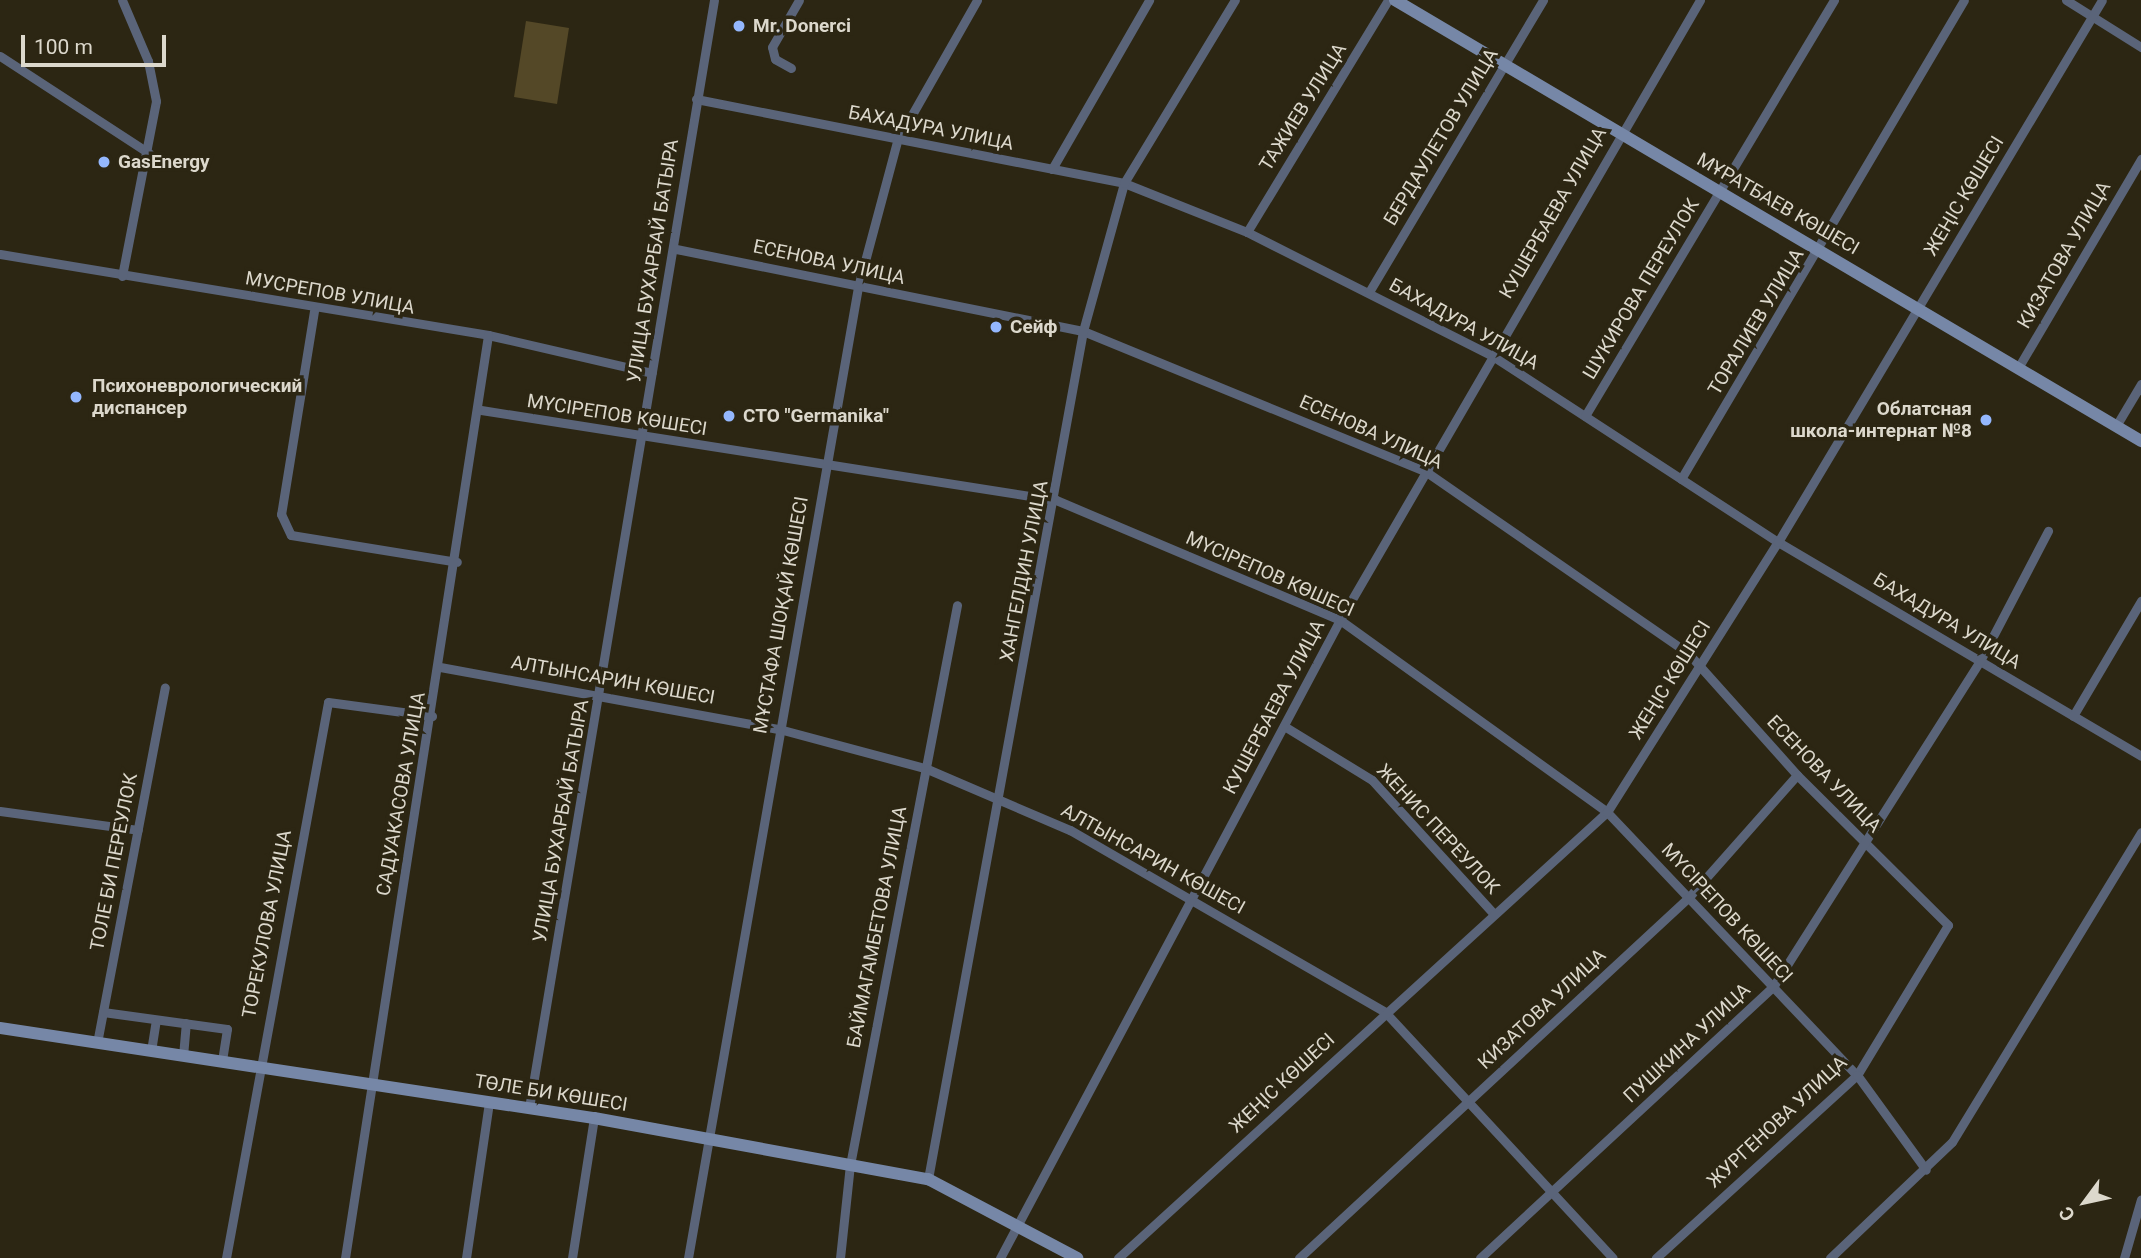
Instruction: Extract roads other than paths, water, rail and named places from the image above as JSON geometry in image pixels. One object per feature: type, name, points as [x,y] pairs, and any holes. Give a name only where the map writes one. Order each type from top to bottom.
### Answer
[{"type":"street","points":[[122,0],[156,101],[149,153],[122,276]]},
{"type":"street","name":"УЛИЦА БУХАРБАЙ БАТЫРА","points":[[529,1108],[652,373],[676,249],[696,99],[714,0]]},
{"type":"street","points":[[791,68],[775,59],[772,47],[799,0]]},
{"type":"street","name":"МҰСТАФА ШОҚАЙ КӨШЕСІ","points":[[688,1258],[824,465],[858,286],[897,141],[976,0]]},
{"type":"street","points":[[1052,169],[1149,0]]},
{"type":"street","name":"ХАНГЕЛДИН УЛИЦА","points":[[928,1179],[1056,500],[1083,331],[1124,183],[1235,0]]},
{"type":"street","name":"ТАЖИЕВ УЛИЦА","points":[[1247,232],[1388,0]]},
{"type":"street","name":"МҰРАТБАЕВ КӨШЕСІ","points":[[1395,0],[2141,441]]},
{"type":"street","name":"БЕРДАУЛЕТОВ УЛИЦА","points":[[1369,292],[1543,0]]},
{"type":"street","name":"КУШЕРБАЕВА УЛИЦА","points":[[1000,1258],[1016,1223],[1340,620],[1619,134],[1700,0]]},
{"type":"street","name":"ШУКИРОВА ПЕРЕУЛОК","points":[[1585,416],[1834,0]]},
{"type":"street","name":"ТОРАЛИЕВ УЛИЦА","points":[[1681,479],[1819,251],[1964,0]]},
{"type":"street","points":[[2066,0],[2141,47]]},
{"type":"street","name":"ЖЕҢІС КӨШЕСІ","points":[[1118,1258],[1606,812],[1779,542],[2102,0]]},
{"type":"street","points":[[0,56],[149,153]]},
{"type":"street","name":"БАХАДУРА УЛИЦА","points":[[696,99],[897,141],[1124,183],[1247,232],[1491,355],[1779,542],[2141,757]]},
{"type":"street","name":"КИЗАТОВА УЛИЦА","points":[[2018,368],[2141,159]]},
{"type":"street","name":"ЕСЕНОВА УЛИЦА","points":[[676,249],[1083,331],[1425,471],[1699,666],[1797,775],[1948,925]]},
{"type":"street","name":"МУСРЕПОВ УЛИЦА","points":[[0,254],[314,311],[488,335],[652,373]]},
{"type":"street","points":[[314,311],[281,514],[291,535],[457,562]]},
{"type":"street","name":"САДУАКАСОВА УЛИЦА","points":[[345,1258],[370,1084],[481,410],[488,335]]},
{"type":"street","points":[[2116,426],[2141,384]]},
{"type":"street","name":"МҮСІРЕПОВ КӨШЕСІ","points":[[481,410],[643,439],[1056,500],[1340,620],[1606,812],[1857,1075],[1926,1170]]},
{"type":"street","name":"ПУШКИНА УЛИЦА","points":[[1480,1258],[1773,987],[1980,661],[2048,531]]},
{"type":"street","points":[[2073,716],[2141,601]]},
{"type":"street","name":"БАЙМАГАМБЕТОВА УЛИЦА","points":[[840,1258],[850,1165],[957,605]]},
{"type":"street","name":"АЛТЫНСАРИН КӨШЕСІ","points":[[440,667],[779,729],[925,768],[1070,830],[1385,1012],[1614,1258]]},
{"type":"street","name":"ТОЛЕ БИ ПЕРЕУЛОК","points":[[97,1043],[165,687]]},
{"type":"street","name":"ТОРЕКУЛОВА УЛИЦА","points":[[226,1258],[257,1067],[328,702],[432,716]]},
{"type":"street","name":"ЖЕНИС ПЕРЕУЛОК","points":[[1283,726],[1372,780],[1494,914]]},
{"type":"street","name":"КИЗАТОВА УЛИЦА","points":[[1299,1258],[1689,897],[1797,775]]},
{"type":"street","points":[[0,811],[138,830]]},
{"type":"street","points":[[1830,1258],[1926,1170],[1952,1142],[2141,832]]},
{"type":"street","name":"ЖУРГЕНОВА УЛИЦА","points":[[1656,1258],[1857,1075],[1948,925]]},
{"type":"street","points":[[103,1012],[229,1031],[222,1062]]},
{"type":"street","points":[[152,1051],[156,1020]]},
{"type":"street","points":[[183,1056],[186,1023]]},
{"type":"street","name":"ТӨЛЕ БИ КӨШЕСІ","points":[[0,1028],[594,1118],[928,1179],[1016,1223],[1077,1258]]},
{"type":"street","points":[[466,1258],[489,1103]]},
{"type":"street","points":[[572,1258],[594,1118]]},
{"type":"street","points":[[2124,1258],[2141,1199]]},
{"type":"place","name":"Mr. Donerci","points":[[739,26]]},
{"type":"place","name":"GasEnergy","points":[[104,162]]},
{"type":"place","name":"Сейф","points":[[996,327]]},
{"type":"place","name":"Психоневрологический диспансер","points":[[76,397]]},
{"type":"place","name":"СТО \"Germanika\"","points":[[729,416]]},
{"type":"place","name":"Облатсная школа-интернат №8","points":[[1986,420]]}]
